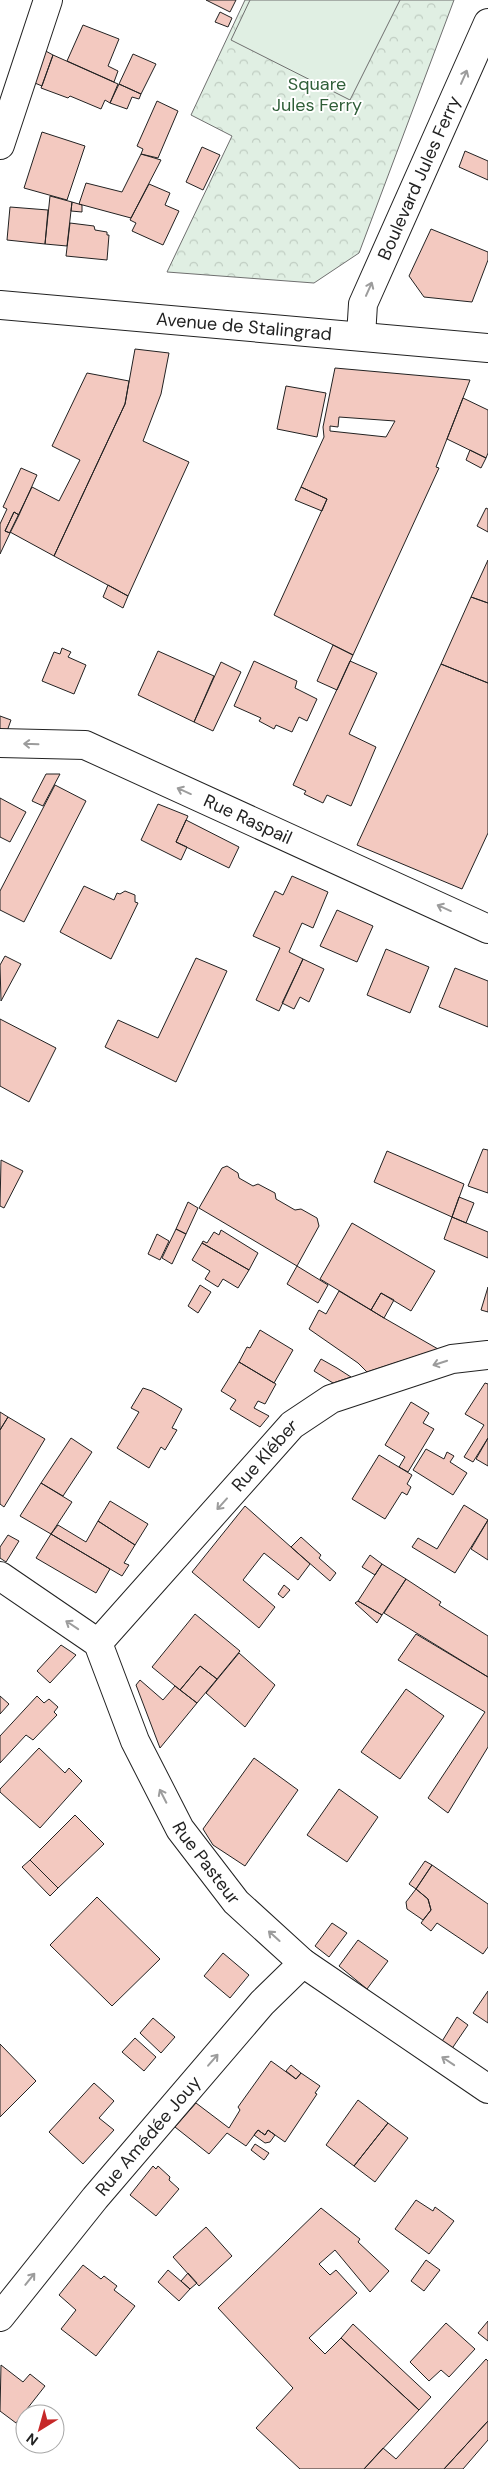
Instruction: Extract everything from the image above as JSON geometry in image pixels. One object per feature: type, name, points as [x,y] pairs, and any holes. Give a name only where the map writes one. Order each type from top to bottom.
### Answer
[{"type":"street","points":[[0,145],[48,0]]},
{"type":"street","name":"Boulevard Jules Ferry","points":[[361,336],[363,304],[488,23]]},
{"type":"street","name":"Avenue de Stalingrad","points":[[0,305],[488,348]]},
{"type":"street","name":"Rue Raspail","points":[[0,743],[85,746],[488,929]]},
{"type":"street","name":"Rue Kléber","points":[[98,1643],[292,1425],[331,1398],[452,1359],[488,1356]]},
{"type":"street","points":[[1,1579],[98,1643]]},
{"type":"street","name":"Rue Pasteur","points":[[98,1643],[135,1741],[180,1829],[236,1902],[303,1963],[488,2089]]},
{"type":"street","name":"Rue Amédée Jouy","points":[[0,2317],[95,2198],[243,2025],[303,1963]]},
{"type":"green space","name":"Square Jules Ferry","points":[[245,0],[454,0],[359,253],[314,283],[167,272],[232,136],[191,115]]},
{"type":"green space","points":[[250,0],[400,0],[350,100],[231,40]]},
{"type":"building","points":[[206,0],[236,0],[230,12]]},
{"type":"building","points":[[220,12],[232,18],[228,27],[215,22]]},
{"type":"building","points":[[83,25],[119,39],[108,66],[118,71],[114,82],[67,61]]},
{"type":"building","points":[[42,49],[53,55],[42,86],[30,81]]},
{"type":"building","points":[[133,54],[156,64],[141,94],[119,84]]},
{"type":"building","points":[[53,55],[118,84],[110,103],[105,100],[101,109],[70,96],[68,98],[41,88]]},
{"type":"building","points":[[119,84],[141,94],[139,99],[132,97],[127,109],[110,103]]},
{"type":"building","points":[[157,101],[178,111],[158,158],[141,154],[143,149],[137,146]]},
{"type":"building","points":[[42,132],[85,146],[67,200],[24,188]]},
{"type":"building","points":[[202,147],[220,155],[203,190],[186,182]]},
{"type":"building","points":[[465,151],[488,161],[488,180],[459,167]]},
{"type":"building","points":[[141,154],[161,160],[131,218],[79,204],[86,183],[122,192]]},
{"type":"building","points":[[149,184],[170,193],[165,205],[179,211],[163,245],[132,231],[136,223],[130,220]]},
{"type":"building","points":[[50,196],[72,202],[67,246],[45,244]]},
{"type":"building","points":[[72,202],[82,205],[82,212],[71,211]]},
{"type":"building","points":[[10,207],[48,210],[45,244],[7,240]]},
{"type":"building","points":[[70,223],[94,226],[95,230],[107,232],[107,235],[109,235],[107,260],[66,256]]},
{"type":"building","points":[[431,229],[488,252],[488,260],[472,302],[424,297],[409,276]]},
{"type":"building","points":[[135,349],[169,353],[161,394],[143,441],[189,462],[128,596],[54,556],[125,404]]},
{"type":"building","points":[[335,368],[470,380],[436,467],[439,468],[353,655],[274,615],[327,499],[301,487],[324,437],[323,427]],"holes":[[[339,417],[395,421],[386,437],[330,431],[330,426],[338,427]]]},
{"type":"building","points":[[87,373],[129,381],[125,404],[54,556],[10,532],[32,487],[59,501],[80,460],[52,446]]},
{"type":"building","points":[[286,386],[326,393],[317,437],[277,429]]},
{"type":"building","points":[[463,398],[488,410],[488,453],[486,458],[447,439]]},
{"type":"building","points":[[470,450],[486,458],[481,468],[466,460]]},
{"type":"building","points":[[21,468],[37,475],[19,515],[14,512],[5,531],[10,533],[0,554],[0,524],[7,509],[3,507]]},
{"type":"building","points":[[301,487],[327,499],[322,511],[295,500]]},
{"type":"building","points":[[486,508],[488,509],[488,532],[477,526]]},
{"type":"building","points":[[14,512],[19,515],[10,533],[5,531]]},
{"type":"building","points":[[488,560],[488,603],[471,597]]},
{"type":"building","points":[[108,585],[128,596],[123,608],[103,597]]},
{"type":"building","points":[[471,597],[488,603],[488,683],[441,664]]},
{"type":"building","points":[[333,645],[353,655],[337,690],[317,681]]},
{"type":"building","points":[[62,648],[71,652],[68,657],[86,665],[74,694],[42,681],[54,652],[60,654]]},
{"type":"building","points":[[158,651],[214,676],[194,722],[138,695]]},
{"type":"building","points":[[254,661],[297,681],[295,688],[317,699],[307,721],[299,717],[292,732],[276,725],[274,729],[259,721],[261,718],[234,706]]},
{"type":"building","points":[[350,661],[377,673],[349,734],[376,747],[351,806],[327,795],[323,803],[304,794],[306,791],[293,785]]},
{"type":"building","points":[[221,662],[241,672],[213,731],[194,722]]},
{"type":"building","points":[[441,664],[488,683],[488,833],[462,889],[357,845]]},
{"type":"building","points":[[0,716],[11,720],[6,734],[0,734]]},
{"type":"building","points":[[46,774],[60,774],[43,806],[32,801]]},
{"type":"building","points":[[55,785],[86,801],[24,922],[0,910],[0,891]]},
{"type":"building","points":[[0,798],[26,812],[10,842],[0,837]]},
{"type":"building","points":[[158,804],[188,816],[176,842],[187,847],[181,860],[141,840]]},
{"type":"building","points":[[186,820],[239,847],[229,868],[176,842]]},
{"type":"building","points":[[292,876],[328,892],[313,928],[302,923],[289,952],[303,959],[279,1011],[256,1000],[280,948],[253,936],[275,891],[283,895]]},
{"type":"building","points":[[84,886],[114,900],[117,893],[120,894],[125,891],[135,895],[135,902],[138,903],[111,959],[60,932]]},
{"type":"building","points":[[337,910],[373,926],[357,962],[320,946]]},
{"type":"building","points":[[386,949],[429,967],[410,1013],[367,995]]},
{"type":"building","points":[[5,956],[21,964],[1,1001],[0,965]]},
{"type":"building","points":[[196,958],[227,971],[176,1082],[105,1047],[118,1020],[158,1038]]},
{"type":"building","points":[[303,959],[324,969],[309,1002],[300,997],[294,1009],[282,1003]]},
{"type":"building","points":[[455,968],[488,981],[488,1027],[439,1007]]},
{"type":"building","points":[[0,1019],[56,1048],[29,1102],[0,1086]]},
{"type":"building","points":[[483,1149],[488,1150],[488,1193],[468,1186]]},
{"type":"building","points":[[387,1151],[464,1184],[452,1217],[374,1182]]},
{"type":"building","points":[[1,1160],[23,1171],[4,1208],[0,1206]]},
{"type":"building","points":[[227,1166],[238,1173],[239,1178],[253,1186],[258,1184],[275,1193],[276,1199],[295,1210],[301,1209],[317,1218],[319,1226],[297,1266],[199,1208],[222,1168]]},
{"type":"building","points":[[459,1197],[474,1203],[466,1223],[452,1217]]},
{"type":"building","points":[[188,1202],[198,1208],[186,1234],[176,1229]]},
{"type":"building","points":[[452,1217],[488,1232],[488,1258],[444,1239]]},
{"type":"building","points":[[352,1223],[435,1271],[411,1311],[381,1293],[371,1310],[320,1279]]},
{"type":"building","points":[[176,1229],[186,1234],[172,1264],[162,1258]]},
{"type":"building","points":[[221,1230],[258,1253],[249,1270],[202,1243],[203,1241],[207,1243],[214,1232],[219,1235]]},
{"type":"building","points":[[157,1234],[169,1241],[160,1260],[148,1254]]},
{"type":"building","points":[[202,1243],[249,1270],[238,1288],[223,1279],[218,1287],[205,1279],[210,1271],[192,1260]]},
{"type":"building","points":[[297,1266],[328,1285],[318,1303],[287,1284]]},
{"type":"building","points":[[200,1285],[211,1292],[198,1313],[188,1306]]},
{"type":"building","points":[[488,1287],[488,1312],[481,1310]]},
{"type":"building","points":[[339,1291],[438,1349],[367,1372],[358,1363],[309,1329],[319,1310],[326,1314]]},
{"type":"building","points":[[381,1293],[394,1300],[384,1318],[371,1310]]},
{"type":"building","points":[[260,1330],[293,1350],[274,1383],[239,1362],[247,1347],[250,1348]]},
{"type":"building","points":[[321,1359],[351,1377],[333,1383],[314,1371]]},
{"type":"building","points":[[239,1362],[276,1384],[265,1404],[258,1401],[254,1408],[269,1416],[260,1427],[230,1409],[236,1400],[221,1391]]},
{"type":"building","points":[[485,1383],[488,1384],[488,1438],[473,1462],[464,1457],[484,1425],[465,1414]]},
{"type":"building","points":[[143,1388],[152,1391],[182,1409],[172,1428],[177,1430],[165,1450],[161,1447],[149,1468],[117,1448],[139,1412],[131,1408]]},
{"type":"building","points":[[411,1402],[429,1413],[423,1423],[434,1429],[408,1472],[399,1467],[405,1457],[385,1445]]},
{"type":"building","points":[[0,1412],[8,1417],[0,1430]]},
{"type":"building","points":[[8,1417],[45,1439],[4,1507],[0,1504],[0,1430]]},
{"type":"building","points":[[71,1438],[92,1452],[63,1496],[41,1483]]},
{"type":"building","points":[[488,1438],[488,1466],[476,1459]]},
{"type":"building","points":[[426,1449],[444,1459],[447,1452],[454,1456],[450,1462],[467,1473],[453,1495],[413,1470]]},
{"type":"building","points":[[379,1455],[412,1475],[407,1484],[411,1487],[407,1495],[402,1492],[385,1519],[352,1499]]},
{"type":"building","points":[[41,1483],[72,1502],[51,1534],[20,1516]]},
{"type":"building","points":[[110,1501],[148,1524],[135,1545],[98,1521]]},
{"type":"building","points":[[464,1505],[488,1520],[455,1573],[412,1547],[418,1538],[437,1549]]},
{"type":"building","points":[[245,1506],[310,1564],[298,1580],[264,1553],[243,1580],[275,1607],[259,1628],[192,1572]]},
{"type":"building","points":[[488,1520],[488,1560],[471,1549]]},
{"type":"building","points":[[98,1521],[135,1545],[124,1563],[129,1565],[122,1576],[51,1534],[58,1525],[86,1542]]},
{"type":"building","points":[[51,1534],[110,1569],[96,1593],[36,1558]]},
{"type":"building","points":[[8,1535],[19,1541],[6,1562],[0,1558],[0,1547]]},
{"type":"building","points":[[301,1537],[321,1555],[319,1558],[336,1573],[330,1581],[291,1547]]},
{"type":"building","points":[[370,1555],[382,1564],[375,1575],[362,1567]]},
{"type":"building","points":[[382,1564],[406,1579],[382,1615],[358,1601]]},
{"type":"building","points":[[406,1579],[441,1602],[439,1605],[488,1636],[488,1677],[384,1613]]},
{"type":"building","points":[[284,1585],[290,1590],[283,1598],[278,1594]]},
{"type":"building","points":[[358,1601],[382,1615],[377,1623],[355,1603]]},
{"type":"building","points":[[195,1614],[240,1651],[217,1679],[200,1666],[180,1690],[152,1667]]},
{"type":"building","points":[[416,1634],[488,1677],[488,1747],[448,1813],[428,1798],[485,1712],[398,1660]]},
{"type":"building","points":[[61,1645],[76,1655],[50,1683],[37,1671]]},
{"type":"building","points":[[239,1653],[275,1685],[245,1727],[206,1693]]},
{"type":"building","points":[[200,1666],[217,1679],[197,1703],[180,1690]]},
{"type":"building","points":[[140,1680],[163,1700],[175,1686],[197,1703],[160,1748],[136,1685]]},
{"type":"building","points":[[406,1689],[444,1716],[400,1779],[361,1752]]},
{"type":"building","points":[[0,1696],[9,1704],[0,1714]]},
{"type":"building","points":[[37,1696],[44,1703],[49,1699],[58,1707],[54,1712],[57,1715],[33,1740],[26,1735],[0,1763],[0,1736]]},
{"type":"building","points":[[39,1748],[65,1773],[69,1768],[82,1781],[40,1828],[0,1792],[0,1789]]},
{"type":"building","points":[[254,1758],[298,1790],[245,1866],[213,1845],[203,1829]]},
{"type":"building","points":[[339,1789],[378,1817],[347,1862],[307,1835]]},
{"type":"building","points":[[75,1815],[104,1844],[58,1888],[30,1860]]},
{"type":"building","points":[[30,1860],[58,1888],[50,1896],[22,1867]]},
{"type":"building","points":[[425,1861],[432,1865],[416,1889],[409,1884]]},
{"type":"building","points":[[432,1865],[488,1904],[488,1947],[483,1954],[437,1923],[431,1931],[421,1923],[431,1910],[428,1899],[416,1889]]},
{"type":"building","points":[[416,1889],[428,1899],[431,1910],[423,1920],[407,1909],[406,1902]]},
{"type":"building","points":[[97,1897],[160,1959],[112,2006],[50,1945]]},
{"type":"building","points":[[332,1923],[347,1933],[329,1957],[315,1946]]},
{"type":"building","points":[[358,1940],[388,1961],[367,1989],[339,1966]]},
{"type":"building","points":[[223,1953],[249,1975],[230,1998],[204,1976]]},
{"type":"building","points":[[488,1991],[488,2023],[473,2013]]},
{"type":"building","points":[[457,2017],[468,2025],[451,2050],[441,2043]]},
{"type":"building","points":[[153,2018],[175,2037],[161,2053],[140,2033]]},
{"type":"building","points":[[135,2038],[156,2057],[144,2071],[122,2052]]},
{"type":"building","points":[[0,2044],[36,2081],[0,2117]]},
{"type":"building","points":[[271,2061],[296,2079],[301,2073],[320,2086],[315,2093],[317,2094],[285,2142],[268,2130],[265,2135],[258,2130],[246,2146],[227,2133],[209,2154],[175,2127],[196,2103],[229,2128],[240,2110],[238,2107]]},
{"type":"building","points":[[291,2065],[301,2073],[296,2079],[286,2071]]},
{"type":"building","points":[[94,2083],[114,2101],[99,2118],[114,2130],[83,2164],[49,2132]]},
{"type":"building","points":[[358,2100],[388,2123],[354,2166],[326,2145]]},
{"type":"building","points":[[388,2123],[408,2138],[375,2182],[354,2166]]},
{"type":"building","points":[[258,2130],[265,2135],[268,2130],[275,2135],[270,2142],[265,2143],[254,2135]]},
{"type":"building","points":[[255,2144],[269,2153],[264,2160],[251,2150]]},
{"type":"building","points":[[153,2166],[156,2169],[158,2166],[179,2189],[156,2216],[130,2195]]},
{"type":"building","points":[[416,2200],[433,2211],[435,2207],[454,2221],[429,2254],[395,2229]]},
{"type":"building","points":[[321,2208],[360,2239],[358,2242],[389,2271],[370,2292],[335,2250],[319,2264],[330,2275],[336,2270],[357,2293],[309,2338],[325,2354],[341,2338],[419,2410],[364,2469],[300,2469],[256,2428],[293,2388],[218,2308]]},
{"type":"building","points":[[206,2227],[232,2256],[199,2286],[173,2257]]},
{"type":"building","points":[[426,2260],[440,2270],[424,2291],[411,2281]]},
{"type":"building","points":[[83,2265],[101,2279],[104,2276],[117,2286],[114,2290],[135,2306],[96,2356],[61,2329],[76,2310],[59,2295]]},
{"type":"building","points":[[168,2270],[190,2289],[179,2301],[158,2282]]},
{"type":"building","points":[[188,2273],[197,2283],[190,2289],[181,2281]]},
{"type":"building","points":[[488,2321],[488,2341],[478,2333]]},
{"type":"building","points":[[446,2323],[475,2349],[449,2377],[441,2370],[429,2381],[410,2362]]},
{"type":"building","points":[[353,2324],[431,2397],[419,2410],[341,2338]]},
{"type":"building","points":[[486,2359],[488,2361],[488,2421],[444,2469],[364,2469],[383,2448],[396,2459]]},
{"type":"building","points":[[1,2365],[23,2382],[30,2374],[45,2386],[31,2404],[15,2404],[15,2422],[0,2411]]},
{"type":"building","points":[[488,2421],[488,2440],[463,2469],[444,2469]]}]
